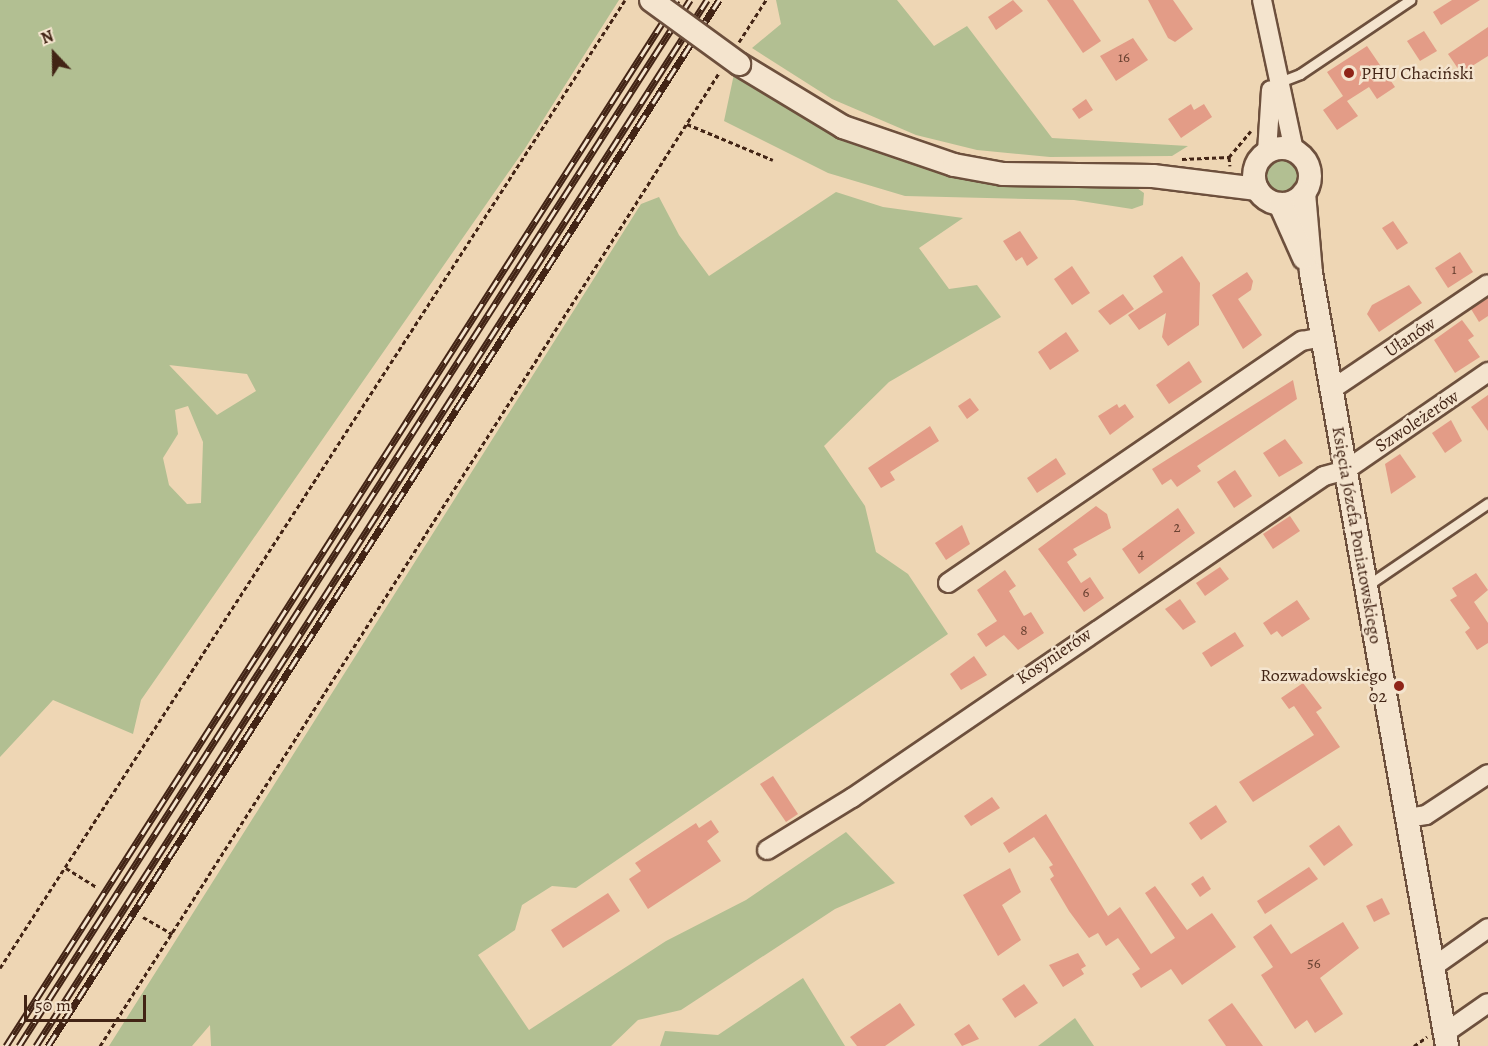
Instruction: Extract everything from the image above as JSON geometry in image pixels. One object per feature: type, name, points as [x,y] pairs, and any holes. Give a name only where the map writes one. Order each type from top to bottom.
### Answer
[{"type":"street","points":[[651,0],[732,59],[843,128],[915,155],[1003,174],[1153,176],[1257,189],[1280,204],[1304,193],[1310,173],[1294,151],[1275,83],[1262,0]]},
{"type":"street","points":[[1257,189],[1275,83]]},
{"type":"street","points":[[1153,176],[1294,151]]},
{"type":"street","name":"Księcia Józefa Poniatowskiego","points":[[1304,193],[1311,273],[1446,1039]]},
{"type":"street","name":"Księcia Józefa Poniatowskiego","points":[[1280,204],[1311,273]]},
{"type":"street","name":"Ułanów","points":[[1331,390],[1488,284]]},
{"type":"street","points":[[948,583],[1302,340],[1322,337]]},
{"type":"street","name":"Szwoleżerów","points":[[1346,470],[1488,372]]},
{"type":"street","name":"Kosynierów","points":[[766,850],[852,798],[1324,476],[1346,470]]},
{"type":"street","points":[[1407,818],[1426,815],[1488,774]]},
{"type":"street","points":[[1433,967],[1488,928]]},
{"type":"street","points":[[1446,1039],[1488,1003]]},
{"type":"lane","points":[[1275,83],[1300,74],[1410,0]]},
{"type":"lane","points":[[1366,586],[1488,503]]},
{"type":"path","points":[[0,968],[625,0]]},
{"type":"path","points":[[100,1046],[687,123],[732,59],[766,0]]},
{"type":"path","points":[[687,123],[773,160]]},
{"type":"path","points":[[1230,163],[1229,157],[1253,126]]},
{"type":"path","points":[[1192,157],[1229,157]]},
{"type":"path","points":[[66,868],[96,887]]},
{"type":"path","points":[[143,917],[172,934]]},
{"type":"green space","points":[[0,0],[619,0],[524,150],[141,700],[133,734],[53,700],[0,757]],"holes":[[[169,365],[247,374],[256,391],[217,415]],[[188,406],[203,442],[201,503],[187,504],[169,485],[163,458],[178,434],[175,410]]]},
{"type":"green space","points":[[776,0],[897,0],[934,46],[967,26],[1052,138],[1188,146],[1172,156],[1050,157],[977,150],[916,135],[832,99],[752,48],[781,24]]},
{"type":"green space","points":[[734,74],[848,140],[914,165],[1029,185],[1134,186],[1144,193],[1143,205],[1132,209],[1074,200],[905,196],[828,173],[724,121]]},
{"type":"green space","points":[[1282,159],[1294,164],[1299,176],[1294,188],[1282,193],[1270,188],[1265,176],[1270,164]]},
{"type":"green space","points":[[836,192],[883,207],[963,218],[919,248],[949,289],[977,285],[1001,317],[889,382],[824,446],[865,506],[876,552],[908,574],[948,634],[576,888],[552,886],[522,905],[515,930],[478,955],[529,1030],[666,941],[746,900],[846,832],[895,883],[835,909],[681,1010],[638,1020],[611,1046],[211,1046],[210,1025],[192,1046],[109,1046],[641,204],[659,197],[679,235],[709,276]]},
{"type":"green space","points":[[803,978],[845,1046],[660,1046],[665,1031],[718,1035]]},
{"type":"green space","points":[[1075,1018],[1094,1046],[1038,1046]]},
{"type":"building","points":[[1013,0],[1023,11],[996,30],[988,17]]},
{"type":"building","points":[[1047,0],[1073,0],[1101,41],[1083,53]]},
{"type":"building","points":[[1148,0],[1173,0],[1193,29],[1175,42],[1168,38]]},
{"type":"building","points":[[1452,0],[1480,0],[1441,25],[1433,12]]},
{"type":"building","points":[[1488,27],[1488,56],[1461,73],[1448,54]]},
{"type":"building","points":[[1424,31],[1437,51],[1420,61],[1407,41]]},
{"type":"building","points":[[1133,38],[1148,60],[1116,81],[1100,56]]},
{"type":"building","name":"PHU Chaciński","points":[[1367,46],[1395,87],[1377,99],[1369,87],[1347,101],[1358,116],[1337,130],[1323,110],[1343,96],[1327,72]]},
{"type":"building","points":[[1086,99],[1093,110],[1079,119],[1072,109]]},
{"type":"building","points":[[1191,104],[1194,110],[1204,104],[1212,117],[1181,138],[1168,119]]},
{"type":"building","points":[[1393,221],[1408,243],[1397,250],[1382,228]]},
{"type":"building","points":[[1020,231],[1038,258],[1027,266],[1022,257],[1016,261],[1003,241]]},
{"type":"building","points":[[1460,252],[1473,272],[1448,288],[1435,268]]},
{"type":"building","points":[[1182,256],[1200,283],[1199,325],[1168,346],[1162,337],[1166,313],[1139,330],[1128,315],[1163,292],[1153,276]]},
{"type":"building","points":[[1072,266],[1090,293],[1072,305],[1054,279]]},
{"type":"building","points":[[1247,272],[1253,281],[1251,290],[1238,299],[1262,335],[1243,349],[1212,295]]},
{"type":"building","points":[[1409,285],[1422,303],[1379,332],[1367,314],[1372,305]]},
{"type":"building","points":[[1123,294],[1134,309],[1110,325],[1098,311]]},
{"type":"building","points":[[1488,298],[1488,316],[1479,322],[1471,309]]},
{"type":"building","points":[[1462,320],[1474,336],[1468,340],[1480,357],[1455,373],[1434,340]]},
{"type":"building","points":[[1066,332],[1079,351],[1050,370],[1038,352]]},
{"type":"building","points":[[1189,361],[1202,382],[1169,404],[1156,385]]},
{"type":"building","points":[[1293,380],[1297,399],[1197,466],[1201,471],[1177,487],[1171,479],[1162,485],[1152,469]]},
{"type":"building","points":[[1488,395],[1488,431],[1471,407]]},
{"type":"building","points":[[970,398],[979,410],[967,419],[958,406]]},
{"type":"building","points":[[1117,404],[1119,408],[1125,404],[1134,417],[1110,435],[1098,416]]},
{"type":"building","points":[[1451,420],[1462,441],[1445,453],[1432,433]]},
{"type":"building","points":[[930,426],[939,441],[890,472],[895,480],[881,488],[868,468]]},
{"type":"building","points":[[1285,439],[1303,463],[1279,477],[1263,453]]},
{"type":"building","points":[[1400,454],[1416,477],[1391,494],[1385,464]]},
{"type":"building","points":[[1056,458],[1066,474],[1037,493],[1027,478]]},
{"type":"building","points":[[1235,470],[1252,496],[1234,508],[1217,482]]},
{"type":"building","points":[[1096,506],[1107,514],[1111,528],[1073,549],[1077,555],[1067,562],[1081,583],[1090,577],[1104,598],[1084,612],[1038,549]]},
{"type":"building","points":[[1178,508],[1195,533],[1139,574],[1122,549]]},
{"type":"building","points":[[1290,516],[1300,531],[1273,549],[1263,534]]},
{"type":"building","points":[[962,525],[970,544],[946,560],[935,543]]},
{"type":"building","points":[[1220,567],[1229,579],[1205,596],[1196,583]]},
{"type":"building","points":[[1005,570],[1016,586],[1009,591],[1024,616],[1031,612],[1044,633],[1018,650],[1004,635],[986,647],[977,634],[997,621],[977,590]]},
{"type":"building","points":[[1476,573],[1488,590],[1474,602],[1488,623],[1488,643],[1477,650],[1465,632],[1470,628],[1450,600],[1457,596],[1452,588]]},
{"type":"building","points":[[1180,599],[1196,622],[1183,630],[1165,609]]},
{"type":"building","points":[[1297,600],[1310,619],[1282,637],[1277,631],[1271,635],[1263,623]]},
{"type":"building","points":[[1235,632],[1244,646],[1211,667],[1202,653]]},
{"type":"building","points":[[974,656],[987,675],[961,690],[950,674]]},
{"type":"building","points":[[1303,683],[1322,708],[1316,712],[1340,747],[1253,802],[1239,782],[1314,735],[1294,706],[1289,709],[1281,698]]},
{"type":"building","points":[[773,776],[798,814],[786,822],[760,784]]},
{"type":"building","points":[[992,797],[1000,808],[971,826],[964,816]]},
{"type":"building","points":[[1216,805],[1227,822],[1201,840],[1189,823]]},
{"type":"building","points":[[1046,814],[1108,916],[1120,907],[1151,954],[1175,938],[1145,893],[1155,886],[1187,930],[1212,913],[1236,947],[1182,985],[1171,969],[1141,988],[1132,974],[1140,969],[1118,938],[1106,946],[1098,933],[1089,938],[1069,911],[1050,879],[1054,876],[1049,867],[1053,865],[1034,837],[1009,853],[1003,843]]},
{"type":"building","points":[[711,820],[719,832],[707,841],[721,861],[648,909],[629,879],[641,871],[635,863],[696,823],[699,828]]},
{"type":"building","points":[[1339,825],[1353,845],[1324,866],[1309,846]]},
{"type":"building","points":[[1309,867],[1318,879],[1265,914],[1257,901]]},
{"type":"building","points":[[1010,868],[1021,892],[1002,905],[1021,940],[998,956],[963,895]]},
{"type":"building","points":[[1203,876],[1211,889],[1200,897],[1191,884]]},
{"type":"building","points":[[608,893],[620,911],[563,948],[551,930]]},
{"type":"building","points":[[1382,898],[1390,914],[1374,922],[1366,906]]},
{"type":"building","points":[[1343,922],[1359,948],[1320,978],[1343,1014],[1315,1033],[1307,1020],[1295,1029],[1261,975],[1273,967],[1253,937],[1271,924],[1291,954]]},
{"type":"building","points":[[1078,953],[1086,966],[1081,969],[1084,974],[1063,987],[1049,965]]},
{"type":"building","points":[[1024,984],[1038,1003],[1015,1018],[1002,999]]},
{"type":"building","points":[[900,1003],[915,1025],[885,1046],[857,1046],[850,1037]]},
{"type":"building","points":[[1232,1003],[1263,1046],[1226,1046],[1208,1020]]},
{"type":"building","points":[[969,1024],[979,1039],[962,1046],[954,1034]]},
{"type":"railway","points":[[6,1046],[677,0]]},
{"type":"railway","points":[[19,1046],[690,0]]},
{"type":"railway","points":[[36,1046],[707,0]]},
{"type":"railway","points":[[48,1046],[719,0]]},
{"type":"place","name":"PHU Chaciński","points":[[1349,73]]},
{"type":"place","name":"Rozwadowskiego 02","points":[[1399,686]]}]
